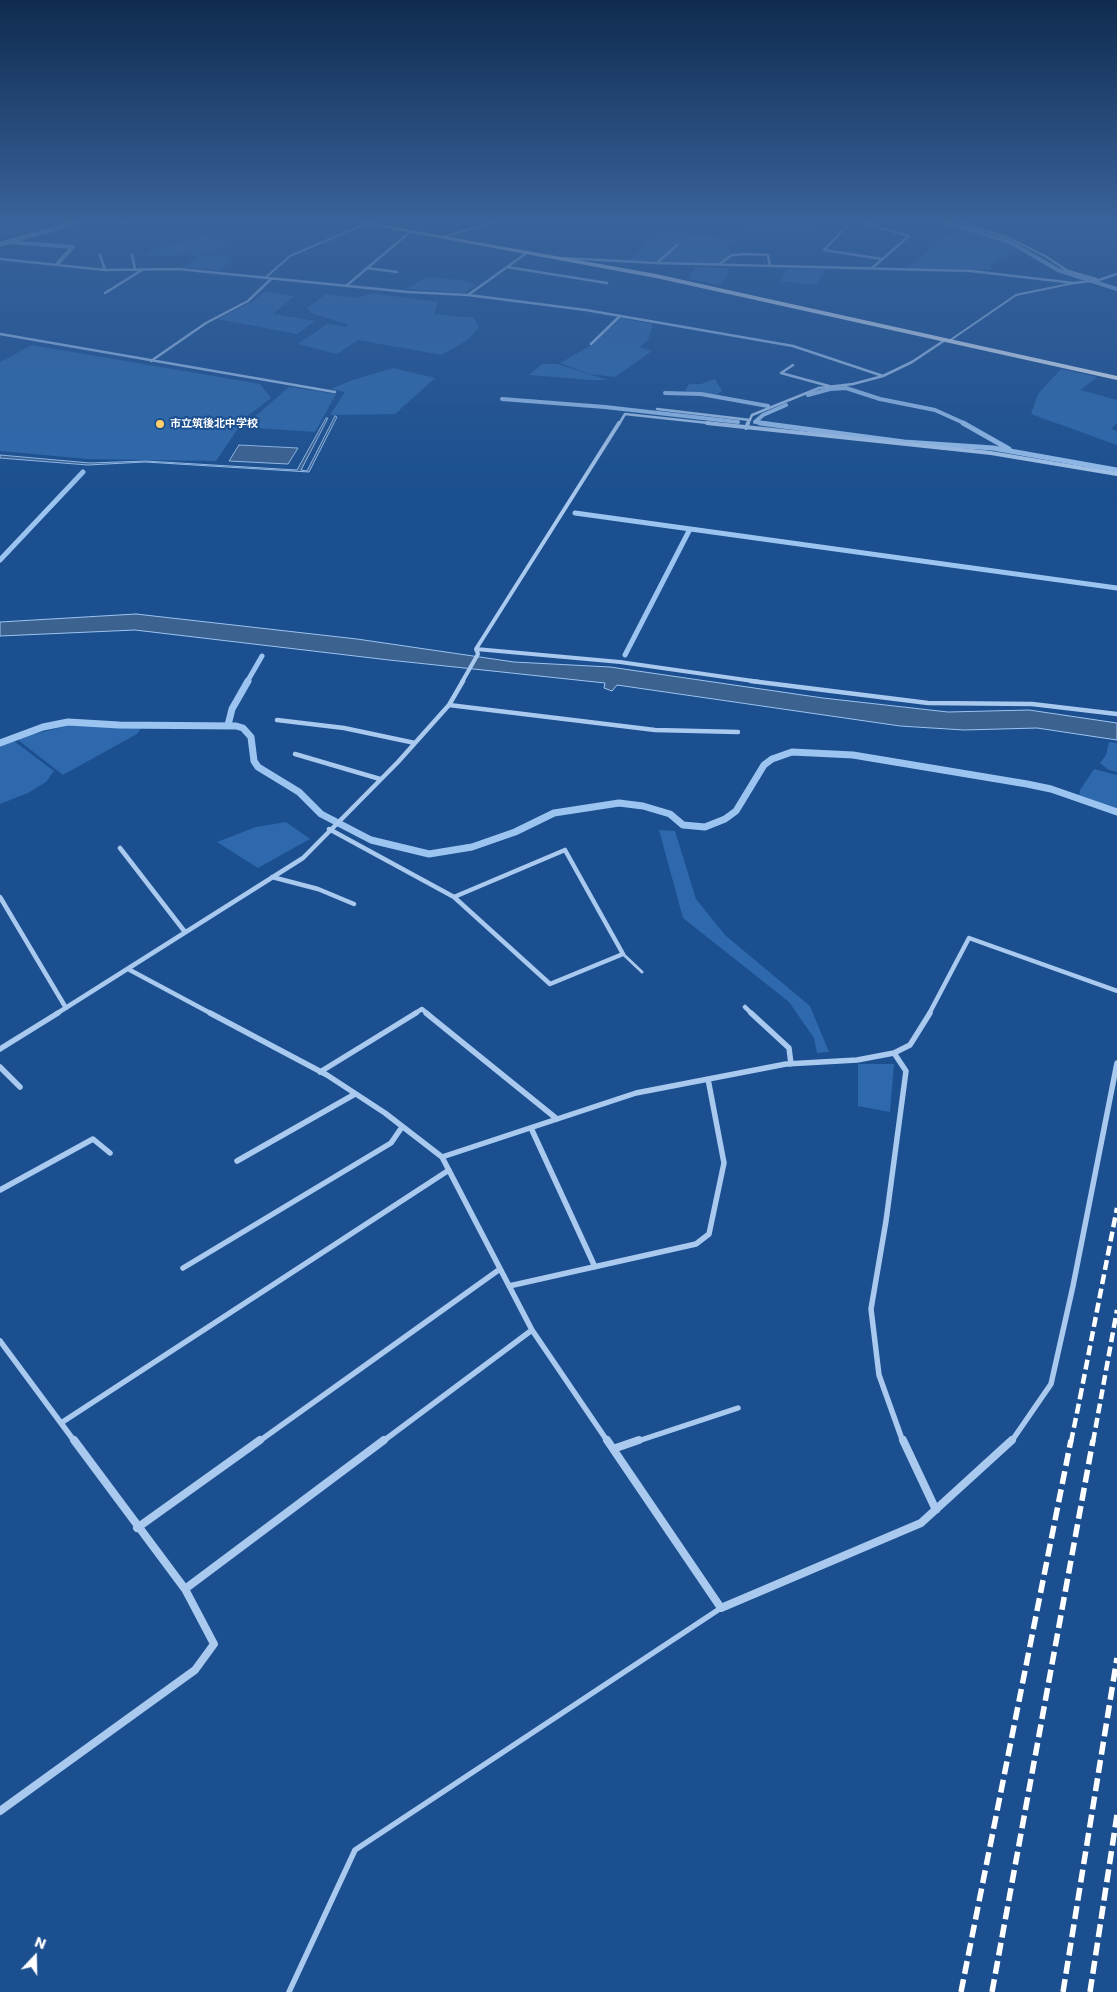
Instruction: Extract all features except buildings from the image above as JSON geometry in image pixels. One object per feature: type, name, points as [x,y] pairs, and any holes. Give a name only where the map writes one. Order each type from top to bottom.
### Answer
[{"type":"main road","points":[[835,316],[1117,378]]},
{"type":"street","points":[[151,361],[206,323],[219,316]]},
{"type":"street","points":[[591,344],[620,316],[793,346],[883,376]]},
{"type":"street","points":[[0,334],[335,392]]},
{"type":"street","points":[[746,428],[752,416],[819,388],[852,384],[883,376],[912,362],[947,341]]},
{"type":"street","points":[[794,365],[781,373],[832,386]]},
{"type":"street","points":[[657,408],[750,420]]},
{"type":"street","points":[[0,1049],[303,858],[449,706],[478,654],[476,649],[625,414],[991,453],[1117,474]]},
{"type":"street","points":[[476,649],[620,662],[829,692],[908,700],[1032,704],[1117,714]]},
{"type":"street","points":[[449,706],[655,730],[738,732]]},
{"type":"street","points":[[277,720],[344,728],[415,743]]},
{"type":"street","points":[[295,754],[380,779]]},
{"type":"street","points":[[329,829],[454,897],[550,984],[623,954],[565,850],[454,897]]},
{"type":"street","points":[[120,848],[185,932]]},
{"type":"street","points":[[272,877],[318,889],[354,904]]},
{"type":"street","points":[[0,896],[66,1008]]},
{"type":"street","points":[[442,1157],[636,1093],[791,1064],[857,1060],[894,1053],[910,1045],[931,1011],[969,938],[1117,991]]},
{"type":"street","points":[[128,968],[320,1072],[355,1094],[442,1157],[532,1330],[721,1608],[921,1523],[1008,1446],[1050,1384],[1073,1286],[1117,1063]]},
{"type":"street","points":[[745,1007],[789,1048],[791,1064]]},
{"type":"street","points":[[320,1072],[422,1009],[556,1119]]},
{"type":"street","points":[[894,1053],[906,1071],[886,1221],[871,1310],[879,1375],[905,1448],[936,1510]]},
{"type":"street","points":[[0,1067],[20,1087]]},
{"type":"street","points":[[509,1286],[696,1244],[709,1234],[724,1163],[708,1079]]},
{"type":"street","points":[[237,1161],[355,1094]]},
{"type":"street","points":[[184,1268],[391,1143],[402,1127]]},
{"type":"street","points":[[530,1128],[595,1267]]},
{"type":"street","points":[[0,1190],[93,1139],[110,1153]]},
{"type":"street","points":[[61,1423],[449,1170]]},
{"type":"street","points":[[137,1528],[500,1269]]},
{"type":"street","points":[[185,1589],[532,1330]]},
{"type":"street","points":[[0,1341],[137,1528],[185,1589],[214,1644],[195,1670],[0,1811]]},
{"type":"street","points":[[613,1448],[738,1408]]},
{"type":"lane","points":[[947,341],[985,316]]},
{"type":"lane","points":[[623,954],[642,972]]},
{"type":"lane","points":[[288,1992],[355,1850],[721,1608]]},
{"type":"shaded area","points":[[224,316],[285,316],[315,321],[297,334],[218,319]]},
{"type":"shaded area","points":[[321,316],[454,316],[474,318],[479,327],[469,339],[442,355],[358,340],[337,354],[298,344],[327,324],[347,327],[347,324]]},
{"type":"shaded area","points":[[621,318],[653,324],[648,340],[640,347],[652,351],[615,377],[590,374],[560,363],[592,345]]},
{"type":"shaded area","name":"市立筑後北中学校","points":[[32,345],[260,384],[271,398],[245,418],[216,461],[88,459],[0,451],[0,362]]},
{"type":"shaded area","points":[[542,364],[557,364],[608,380],[529,375]]},
{"type":"shaded area","points":[[393,368],[435,378],[395,414],[330,415],[345,392],[331,389]]},
{"type":"shaded area","points":[[1061,369],[1097,377],[1080,390],[1117,400],[1117,423],[1111,429],[1117,431],[1117,445],[1031,414],[1038,394]]},
{"type":"shaded area","points":[[715,379],[722,391],[717,394],[685,391],[689,384],[701,384]]},
{"type":"shaded area","points":[[289,387],[336,394],[315,432],[243,427]]},
{"type":"shaded area","points":[[335,416],[337,417],[309,472],[145,462],[88,465],[0,458],[0,455],[90,463],[146,461],[297,470],[326,418],[328,418],[301,470],[307,471]]},
{"type":"shaded area","points":[[239,445],[298,448],[288,464],[229,461]]},
{"type":"shaded area","points":[[136,614],[357,639],[514,662],[610,667],[823,698],[948,712],[1029,710],[1117,723],[1117,740],[1037,728],[964,730],[900,726],[617,685],[612,691],[604,688],[605,683],[135,630],[0,636],[0,622]]},
{"type":"shaded area","points":[[71,725],[142,727],[137,734],[63,775],[18,740],[22,737]]},
{"type":"shaded area","points":[[14,741],[54,771],[46,782],[28,793],[0,804],[0,742]]},
{"type":"shaded area","points":[[1109,742],[1117,743],[1117,772],[1109,770],[1100,763],[1106,755]]},
{"type":"shaded area","points":[[1094,769],[1117,775],[1117,809],[1079,796],[1080,790]]},
{"type":"shaded area","points":[[286,822],[310,839],[258,868],[217,842],[256,827]]},
{"type":"shaded area","points":[[659,830],[675,831],[696,899],[725,935],[810,1006],[829,1052],[817,1053],[814,1038],[789,1002],[683,918]]},
{"type":"shaded area","points":[[858,1064],[894,1064],[890,1112],[858,1106]]},
{"type":"waterway","points":[[808,395],[830,389],[846,388],[880,399],[935,410],[966,424]]},
{"type":"waterway","points":[[665,393],[701,394],[768,406]]},
{"type":"waterway","points":[[502,399],[605,407],[738,422]]},
{"type":"waterway","points":[[769,424],[755,422],[763,415],[786,405]]},
{"type":"waterway","points":[[760,423],[904,442],[993,448],[1117,470]]},
{"type":"waterway","points":[[963,423],[1009,449]]},
{"type":"waterway","points":[[0,560],[83,472]]},
{"type":"waterway","points":[[575,513],[1117,588]]},
{"type":"waterway","points":[[625,655],[690,529]]},
{"type":"waterway","points":[[247,682],[262,656]]},
{"type":"waterway","points":[[228,725],[232,709],[248,681]]},
{"type":"waterway","points":[[0,743],[43,727],[68,722],[119,725],[236,726],[243,728],[251,737],[254,761],[258,767],[299,792],[321,814],[371,840],[429,854],[472,847],[515,832],[554,813],[619,803],[643,806],[670,814],[683,825],[705,827],[725,819],[736,811],[764,765],[772,759],[792,752],[853,755],[1027,784],[1051,789],[1117,812]]},
{"type":"railway","points":[[1080,1396],[1117,1208]]},
{"type":"railway","points":[[1093,1442],[1117,1310]]},
{"type":"railway","points":[[1081,1393],[1080,1398],[1080,1396],[1081,1393]]},
{"type":"railway","points":[[1071,1442],[1080,1396]]},
{"type":"railway","points":[[961,1992],[1071,1440]]},
{"type":"railway","points":[[992,1992],[1093,1440]]},
{"type":"railway","points":[[1063,1992],[1117,1658]]},
{"type":"railway","points":[[1090,1992],[1117,1815]]},
{"type":"place","name":"市立筑後北中学校","points":[[160,424]]}]
